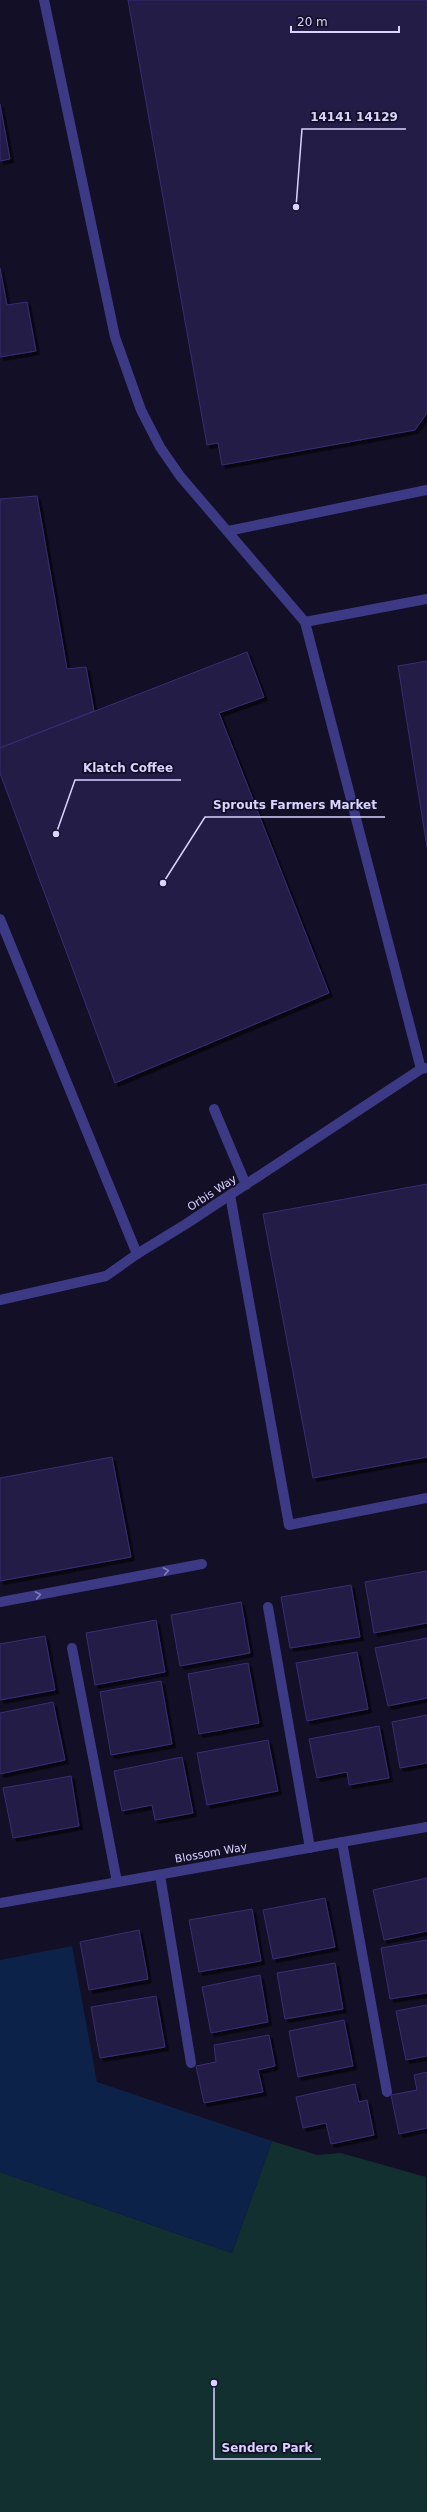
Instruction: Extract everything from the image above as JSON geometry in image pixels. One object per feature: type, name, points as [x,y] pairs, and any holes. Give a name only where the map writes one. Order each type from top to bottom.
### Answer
[{"type":"street","points":[[44,0],[115,338],[127,374],[141,410],[160,447],[180,476],[305,622],[424,1068]]},
{"type":"street","points":[[228,531],[427,490]]},
{"type":"street","points":[[305,622],[427,599]]},
{"type":"street","points":[[0,919],[136,1254]]},
{"type":"street","name":"Orbis Way","points":[[0,1300],[106,1276],[136,1254],[246,1185],[424,1068]]},
{"type":"street","points":[[214,1109],[246,1185]]},
{"type":"street","points":[[230,1195],[289,1525],[427,1498]]},
{"type":"street","points":[[0,1602],[202,1564]]},
{"type":"street","points":[[268,1607],[310,1848]]},
{"type":"street","points":[[72,1648],[117,1882]]},
{"type":"street","name":"Blossom Way","points":[[0,1903],[427,1828]]},
{"type":"street","points":[[342,1842],[387,2092]]},
{"type":"street","points":[[160,1875],[191,2063]]},
{"type":"green space","points":[[272,2141],[317,2155],[341,2153],[426,2177],[427,2512],[0,2512],[0,2172],[232,2253]]},
{"type":"water","points":[[72,1946],[97,2082],[272,2141],[232,2253],[0,2172],[0,1960]]},
{"type":"building","points":[[128,0],[427,0],[427,413],[415,430],[222,465],[218,443],[207,445]]},
{"type":"building","points":[[0,104],[10,159],[0,161]]},
{"type":"building","points":[[0,268],[7,305],[27,302],[36,351],[0,357]]},
{"type":"building","points":[[37,496],[67,669],[86,667],[94,711],[0,748],[0,499]]},
{"type":"building","points":[[247,652],[264,697],[219,713],[329,993],[115,1083],[0,773],[0,748]]},
{"type":"building","points":[[427,661],[427,847],[398,666]]},
{"type":"building","points":[[427,1184],[427,1457],[313,1478],[263,1214]]},
{"type":"building","points":[[112,1457],[131,1557],[0,1581],[0,1478]]},
{"type":"building","points":[[427,1571],[427,1623],[374,1633],[365,1582]]},
{"type":"building","points":[[351,1585],[360,1637],[290,1648],[281,1597]]},
{"type":"building","points":[[241,1602],[250,1653],[180,1666],[171,1615]]},
{"type":"building","points":[[156,1620],[165,1672],[95,1685],[86,1633]]},
{"type":"building","points":[[45,1636],[55,1690],[0,1700],[0,1644]]},
{"type":"building","points":[[427,1638],[427,1698],[388,1706],[375,1648]]},
{"type":"building","points":[[357,1652],[368,1709],[307,1721],[296,1663]]},
{"type":"building","points":[[248,1663],[259,1723],[199,1734],[188,1674]]},
{"type":"building","points":[[161,1681],[172,1744],[111,1755],[100,1692]]},
{"type":"building","points":[[53,1702],[65,1760],[0,1774],[0,1713]]},
{"type":"building","points":[[427,1715],[427,1763],[400,1768],[392,1722]]},
{"type":"building","points":[[379,1726],[389,1778],[349,1785],[347,1772],[317,1778],[309,1739]]},
{"type":"building","points":[[268,1740],[278,1791],[207,1805],[197,1753]]},
{"type":"building","points":[[182,1757],[193,1813],[155,1820],[152,1805],[122,1811],[114,1771]]},
{"type":"building","points":[[71,1776],[79,1826],[13,1838],[3,1788]]},
{"type":"building","points":[[427,1878],[427,1931],[384,1940],[373,1890]]},
{"type":"building","points":[[325,1898],[335,1947],[273,1959],[263,1910]]},
{"type":"building","points":[[252,1909],[261,1961],[199,1972],[189,1920]]},
{"type":"building","points":[[139,1930],[148,1979],[89,1990],[80,1942]]},
{"type":"building","points":[[427,1940],[427,1993],[390,1999],[381,1948]]},
{"type":"building","points":[[335,1963],[343,2009],[285,2019],[277,1973]]},
{"type":"building","points":[[260,1975],[268,2022],[211,2033],[202,1987]]},
{"type":"building","points":[[156,1996],[165,2047],[100,2058],[91,2007]]},
{"type":"building","points":[[427,2005],[427,2056],[406,2060],[396,2011]]},
{"type":"building","points":[[344,2020],[353,2066],[298,2077],[289,2031]]},
{"type":"building","points":[[269,2035],[275,2066],[258,2070],[263,2092],[204,2103],[196,2066],[216,2062],[214,2045]]},
{"type":"building","points":[[427,2072],[427,2128],[399,2134],[391,2095],[417,2090],[414,2075]]},
{"type":"building","points":[[355,2084],[359,2102],[367,2100],[374,2135],[331,2144],[326,2123],[303,2128],[296,2097]]},
{"type":"place","name":"14141 14129","points":[[296,207]]},
{"type":"place","name":"Klatch Coffee","points":[[56,834]]},
{"type":"place","name":"Sprouts Farmers Market","points":[[163,883]]},
{"type":"place","name":"Sendero Park","points":[[214,2383]]}]
